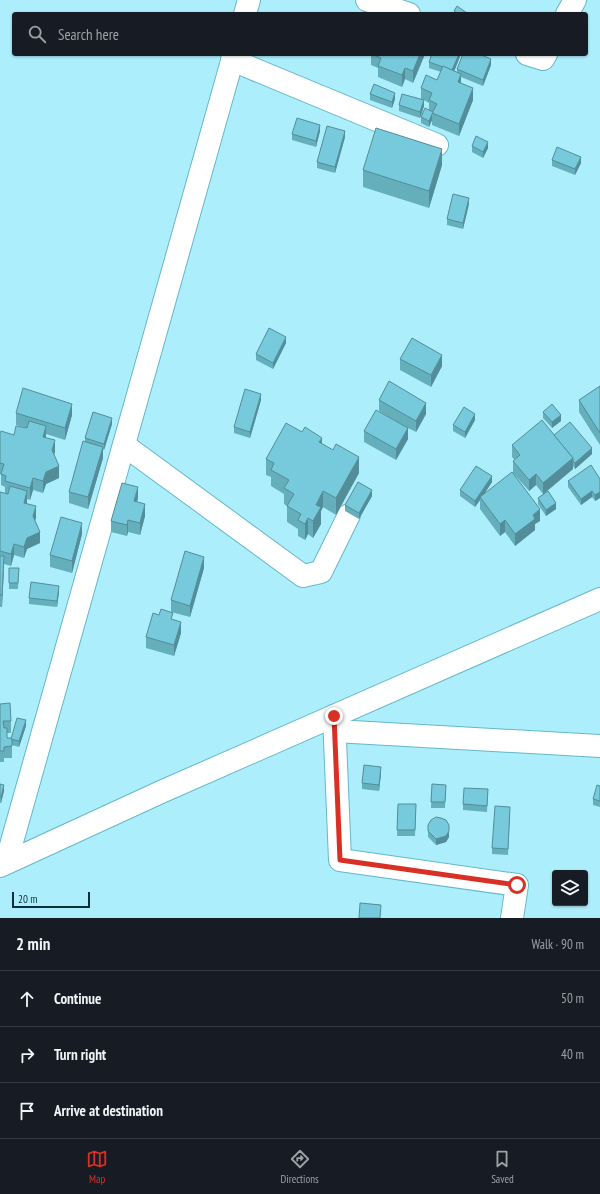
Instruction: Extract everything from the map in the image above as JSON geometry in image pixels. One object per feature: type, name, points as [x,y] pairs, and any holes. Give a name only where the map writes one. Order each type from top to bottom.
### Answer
[{"type":"street","points":[[246,12],[249,0]]},
{"type":"street","points":[[367,0],[403,12]]},
{"type":"street","points":[[568,12],[575,0]]},
{"type":"street","points":[[533,56],[543,59],[545,56]]},
{"type":"street","points":[[3,864],[124,445],[233,57],[437,145]]},
{"type":"street","points":[[124,445],[303,576],[321,572],[349,515]]},
{"type":"street","points":[[3,864],[334,724],[600,599]]},
{"type":"street","points":[[334,724],[600,746]]},
{"type":"street","points":[[334,724],[340,860],[517,885],[512,918]]},
{"type":"building","points":[[457,6],[466,12],[455,12],[454,11]]},
{"type":"building","points":[[376,56],[419,56],[413,71],[405,68],[402,75],[378,66],[381,58]]},
{"type":"building","points":[[431,56],[458,56],[452,70],[429,62]]},
{"type":"building","points":[[462,56],[484,56],[491,59],[483,80],[457,69]]},
{"type":"building","points":[[443,66],[461,74],[458,82],[473,88],[459,124],[432,113],[437,104],[429,100],[432,93],[421,88],[426,75],[437,80]]},
{"type":"building","points":[[374,84],[395,93],[392,102],[370,94]]},
{"type":"building","points":[[402,94],[424,100],[420,112],[399,105]]},
{"type":"building","points":[[425,108],[433,112],[429,121],[421,117]]},
{"type":"building","points":[[297,118],[320,125],[316,141],[292,134]]},
{"type":"building","points":[[327,126],[345,131],[335,167],[317,162]]},
{"type":"building","points":[[376,128],[442,149],[429,191],[363,170]]},
{"type":"building","points":[[476,136],[488,142],[483,152],[472,146]]},
{"type":"building","points":[[557,147],[581,157],[575,169],[552,160]]},
{"type":"building","points":[[453,194],[469,198],[463,223],[447,219]]},
{"type":"building","points":[[269,328],[286,337],[273,363],[256,354]]},
{"type":"building","points":[[412,338],[442,355],[431,375],[400,359]]},
{"type":"building","points":[[389,381],[426,403],[416,421],[379,400]]},
{"type":"building","points":[[600,386],[600,433],[579,400]]},
{"type":"building","points":[[23,388],[72,404],[65,428],[16,413]]},
{"type":"building","points":[[245,389],[261,394],[250,432],[234,427]]},
{"type":"building","points":[[552,404],[561,415],[552,422],[543,412]]},
{"type":"building","points":[[464,407],[475,414],[465,432],[453,425]]},
{"type":"building","points":[[376,410],[408,428],[396,449],[364,431]]},
{"type":"building","points":[[93,412],[112,418],[104,444],[85,438]]},
{"type":"building","points":[[542,420],[573,458],[543,483],[536,474],[529,480],[513,461],[520,455],[512,445]]},
{"type":"building","points":[[29,421],[46,426],[43,437],[55,440],[52,450],[59,466],[46,472],[43,481],[33,478],[30,488],[5,481],[6,476],[1,474],[4,464],[0,463],[1,431],[14,435],[16,426],[27,428]]},
{"type":"building","points":[[570,422],[592,448],[575,463],[573,458],[554,435]]},
{"type":"building","points":[[286,423],[302,432],[305,427],[322,438],[319,442],[333,450],[336,444],[359,457],[336,498],[323,491],[316,505],[321,507],[313,521],[308,518],[305,524],[298,520],[301,514],[287,506],[294,494],[284,488],[289,480],[271,470],[274,463],[266,459]]},
{"type":"building","points":[[83,441],[103,447],[88,497],[69,492]]},
{"type":"building","points":[[591,465],[600,479],[600,492],[595,495],[592,491],[581,499],[568,481]]},
{"type":"building","points":[[476,466],[492,476],[475,501],[460,490]]},
{"type":"building","points":[[512,472],[540,509],[533,515],[535,519],[515,534],[505,520],[500,524],[480,497]]},
{"type":"building","points":[[358,482],[372,490],[359,513],[345,505]]},
{"type":"building","points":[[122,483],[138,487],[134,501],[145,504],[140,523],[128,520],[127,525],[111,521]]},
{"type":"building","points":[[10,486],[27,491],[24,503],[36,506],[33,516],[40,532],[27,538],[24,547],[14,544],[11,554],[0,551],[0,492],[8,494]]},
{"type":"building","points":[[548,491],[556,503],[546,510],[538,498]]},
{"type":"building","points":[[61,517],[82,523],[72,561],[50,555]]},
{"type":"building","points":[[185,551],[204,557],[190,606],[171,600]]},
{"type":"building","points":[[0,556],[4,556],[2,595],[0,595]]},
{"type":"building","points":[[9,568],[19,568],[18,583],[9,583]]},
{"type":"building","points":[[31,582],[59,586],[57,601],[29,598]]},
{"type":"building","points":[[161,609],[173,613],[171,619],[181,622],[174,645],[146,637],[153,613],[159,615]]},
{"type":"building","points":[[10,703],[11,721],[3,721],[4,728],[7,728],[7,738],[12,738],[12,746],[4,747],[4,751],[0,751],[0,704]]},
{"type":"building","points":[[17,718],[26,720],[19,741],[11,739]]},
{"type":"building","points":[[364,765],[381,767],[379,785],[362,783]]},
{"type":"building","points":[[0,784],[4,785],[1,797],[0,797]]},
{"type":"building","points":[[432,784],[446,785],[445,802],[431,802]]},
{"type":"building","points":[[597,785],[600,786],[600,801],[593,799]]},
{"type":"building","points":[[464,788],[488,789],[487,806],[463,804]]},
{"type":"building","points":[[398,804],[416,804],[415,830],[397,830]]},
{"type":"building","points":[[495,806],[510,807],[508,849],[492,848]]},
{"type":"building","points":[[436,817],[446,820],[449,825],[449,831],[446,836],[436,839],[428,831],[428,825],[431,820]]},
{"type":"building","points":[[360,903],[381,905],[380,918],[359,918]]},
{"type":"route","points":[[334,716],[340,860],[517,885]]}]
